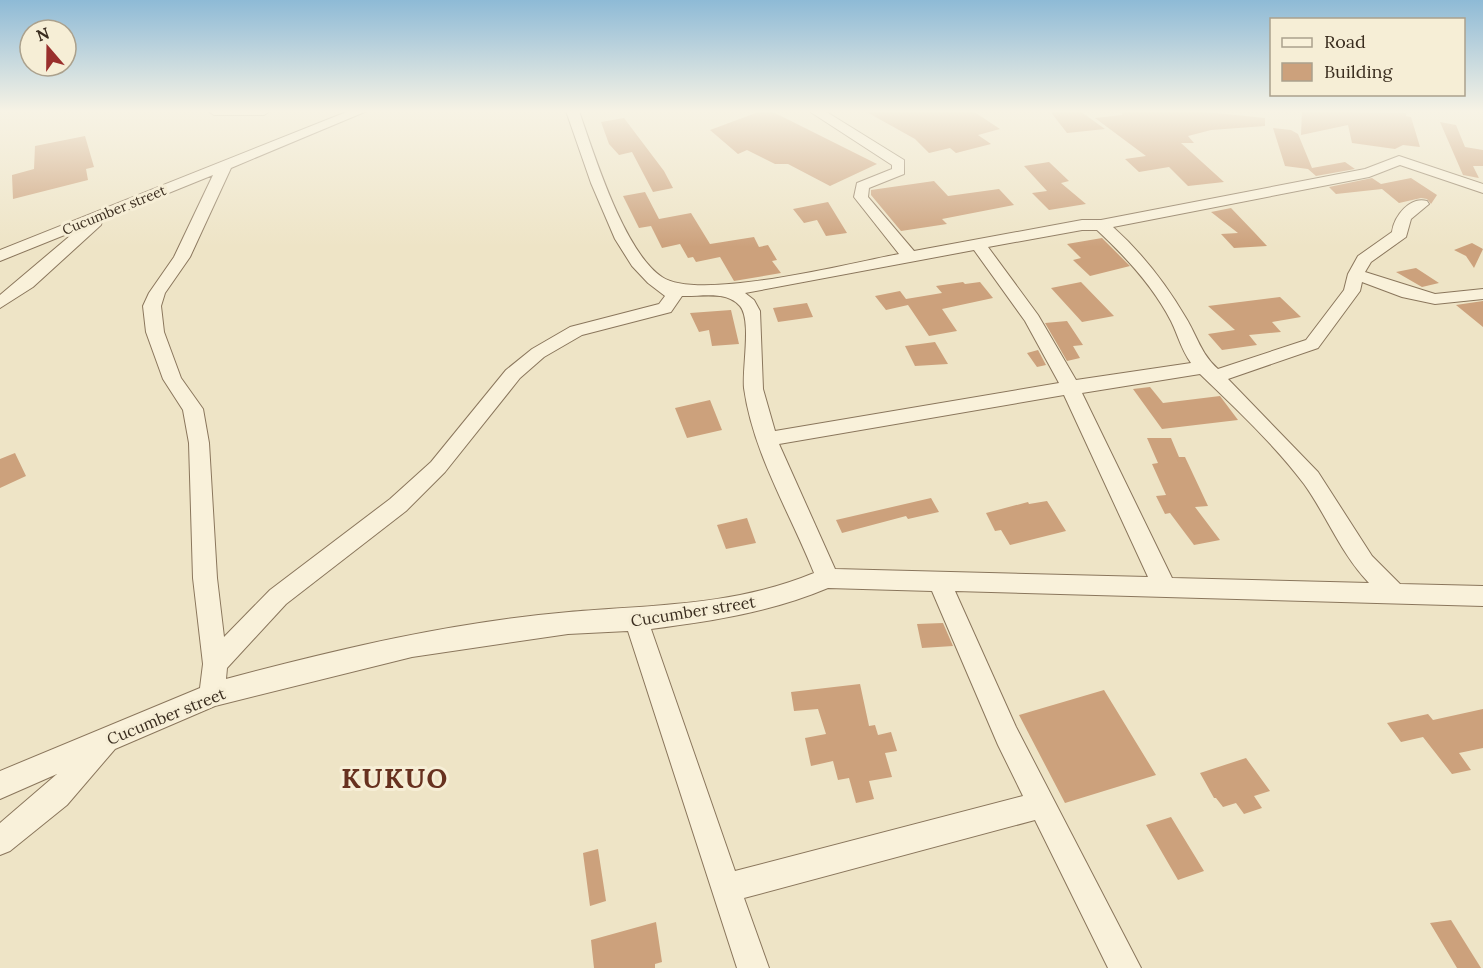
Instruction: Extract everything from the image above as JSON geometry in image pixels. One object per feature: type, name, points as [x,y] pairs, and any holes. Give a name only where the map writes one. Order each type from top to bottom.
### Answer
[{"type":"street","name":"Cucumber street","points":[[0,256],[249,156]]},
{"type":"street","points":[[214,664],[278,597],[398,505],[438,468],[521,367],[538,353],[576,331],[665,308],[674,296],[670,289],[644,273],[623,238],[602,195],[588,156]]},
{"type":"street","points":[[888,156],[899,163],[899,171],[862,186],[861,197],[909,256]]},
{"type":"street","points":[[670,289],[728,291],[978,243],[1082,225],[1101,225],[1369,173],[1399,160],[1483,189]]},
{"type":"street","points":[[212,695],[214,664],[205,578],[199,443],[193,410],[172,379],[155,332],[152,306],[157,293],[182,257],[225,166]]},
{"type":"street","points":[[768,439],[889,420],[1068,387],[1209,372],[1312,344],[1352,291],[1356,274],[1364,259],[1400,234],[1400,222],[1408,212],[1422,204]]},
{"type":"street","points":[[0,303],[27,283],[107,213]]},
{"type":"street","points":[[1101,225],[1134,255],[1155,282],[1179,320],[1190,348],[1209,372],[1311,478],[1364,563],[1394,593]]},
{"type":"street","points":[[978,243],[1032,319],[1056,358],[1165,588]]},
{"type":"street","points":[[1356,274],[1408,293],[1435,299],[1483,294]]},
{"type":"street","points":[[728,291],[747,303],[754,314],[753,388],[768,439],[827,579],[1483,596]]},
{"type":"street","name":"Cucumber street","points":[[0,785],[212,695],[412,646],[568,624],[636,620],[730,608],[789,594],[827,579]]},
{"type":"street","points":[[940,583],[1040,805],[1125,968]]},
{"type":"street","points":[[636,620],[753,968]]},
{"type":"street","points":[[0,841],[57,795],[108,738]]},
{"type":"street","points":[[725,888],[1040,805]]},
{"type":"building","points":[[35,156],[91,156],[94,167],[86,169],[88,180],[13,199],[12,175],[34,169]]},
{"type":"building","points":[[634,156],[653,156],[673,188],[653,192]]},
{"type":"building","points":[[759,156],[861,156],[877,164],[830,186],[788,164],[775,164]]},
{"type":"building","points":[[1145,156],[1196,156],[1224,182],[1188,186],[1169,167],[1139,172],[1125,159]]},
{"type":"building","points":[[1282,156],[1307,156],[1312,168],[1345,162],[1355,169],[1316,176],[1308,169],[1285,166]]},
{"type":"building","points":[[1455,156],[1483,156],[1483,166],[1473,166],[1479,178],[1463,175]]},
{"type":"building","points":[[1049,162],[1069,181],[1061,183],[1086,204],[1049,210],[1032,193],[1047,191],[1024,166]]},
{"type":"building","points":[[1372,178],[1381,184],[1411,178],[1437,195],[1431,204],[1427,199],[1421,198],[1399,203],[1382,189],[1336,194],[1329,187]]},
{"type":"building","points":[[934,181],[948,196],[999,189],[1014,205],[942,219],[947,224],[901,231],[871,195],[871,190]]},
{"type":"building","points":[[645,192],[659,219],[691,213],[710,244],[754,237],[759,247],[768,245],[777,260],[772,261],[781,273],[734,281],[720,257],[696,262],[693,257],[688,258],[680,244],[662,248],[651,226],[639,228],[623,196]]},
{"type":"building","points":[[828,202],[847,233],[826,236],[817,220],[804,223],[793,209]]},
{"type":"building","points":[[1231,208],[1267,246],[1234,248],[1221,234],[1238,233],[1211,212]]},
{"type":"building","points":[[1102,238],[1130,266],[1090,276],[1073,260],[1081,258],[1067,244]]},
{"type":"building","points":[[1472,243],[1483,249],[1474,268],[1466,256],[1454,250]]},
{"type":"building","points":[[1416,268],[1439,283],[1422,287],[1396,272]]},
{"type":"building","points":[[963,282],[965,284],[980,282],[993,298],[942,309],[957,331],[929,336],[908,305],[886,310],[875,296],[900,291],[906,299],[942,293],[936,286]]},
{"type":"building","points":[[1081,282],[1114,316],[1082,322],[1051,288]]},
{"type":"building","points":[[1280,297],[1301,317],[1272,322],[1281,332],[1249,335],[1257,345],[1222,350],[1208,334],[1235,330],[1208,306]]},
{"type":"building","points":[[1483,301],[1483,327],[1456,305]]},
{"type":"building","points":[[807,303],[813,317],[778,322],[773,308]]},
{"type":"building","points":[[731,310],[739,344],[712,346],[709,330],[699,332],[690,313]]},
{"type":"building","points":[[1067,321],[1083,345],[1073,346],[1080,358],[1067,361],[1045,323]]},
{"type":"building","points":[[935,342],[948,364],[915,366],[905,346]]},
{"type":"building","points":[[1038,350],[1046,365],[1037,367],[1027,353]]},
{"type":"building","points":[[1150,387],[1163,403],[1220,396],[1238,420],[1162,429],[1133,389]]},
{"type":"building","points":[[710,400],[722,430],[687,438],[675,408]]},
{"type":"building","points":[[1147,438],[1171,438],[1179,457],[1185,457],[1208,506],[1195,507],[1220,540],[1194,545],[1170,513],[1165,514],[1156,496],[1166,495],[1152,464],[1158,463]]},
{"type":"building","points":[[15,453],[26,476],[0,488],[0,459]]},
{"type":"building","points":[[931,498],[939,512],[908,519],[906,516],[842,533],[836,520]]},
{"type":"building","points":[[1047,501],[1066,531],[1010,545],[1001,530],[995,531],[986,513],[1028,502],[1029,504]]},
{"type":"building","points":[[747,518],[756,543],[726,549],[717,525]]},
{"type":"building","points":[[943,623],[953,646],[922,648],[917,624]]},
{"type":"building","points":[[860,684],[869,726],[875,725],[878,735],[891,732],[897,751],[885,753],[892,777],[869,781],[874,799],[856,803],[849,778],[838,780],[833,761],[811,766],[805,738],[826,734],[818,709],[794,711],[791,692]]},
{"type":"building","points":[[1104,690],[1156,775],[1065,803],[1019,715]]},
{"type":"building","points":[[1483,709],[1483,748],[1459,753],[1471,770],[1452,774],[1423,737],[1401,742],[1387,723],[1428,714],[1433,720]]},
{"type":"building","points":[[1246,758],[1270,791],[1254,796],[1262,808],[1244,814],[1236,803],[1223,807],[1214,798],[1200,773]]},
{"type":"building","points":[[1171,817],[1204,871],[1178,880],[1146,825]]},
{"type":"building","points":[[598,849],[606,901],[590,906],[583,853]]},
{"type":"building","points":[[1451,920],[1481,968],[1457,968],[1430,923]]},
{"type":"building","points":[[656,922],[662,962],[655,964],[655,968],[594,968],[591,940]]},
{"type":"district","name":"KUKUO","points":[[395,778]]}]
